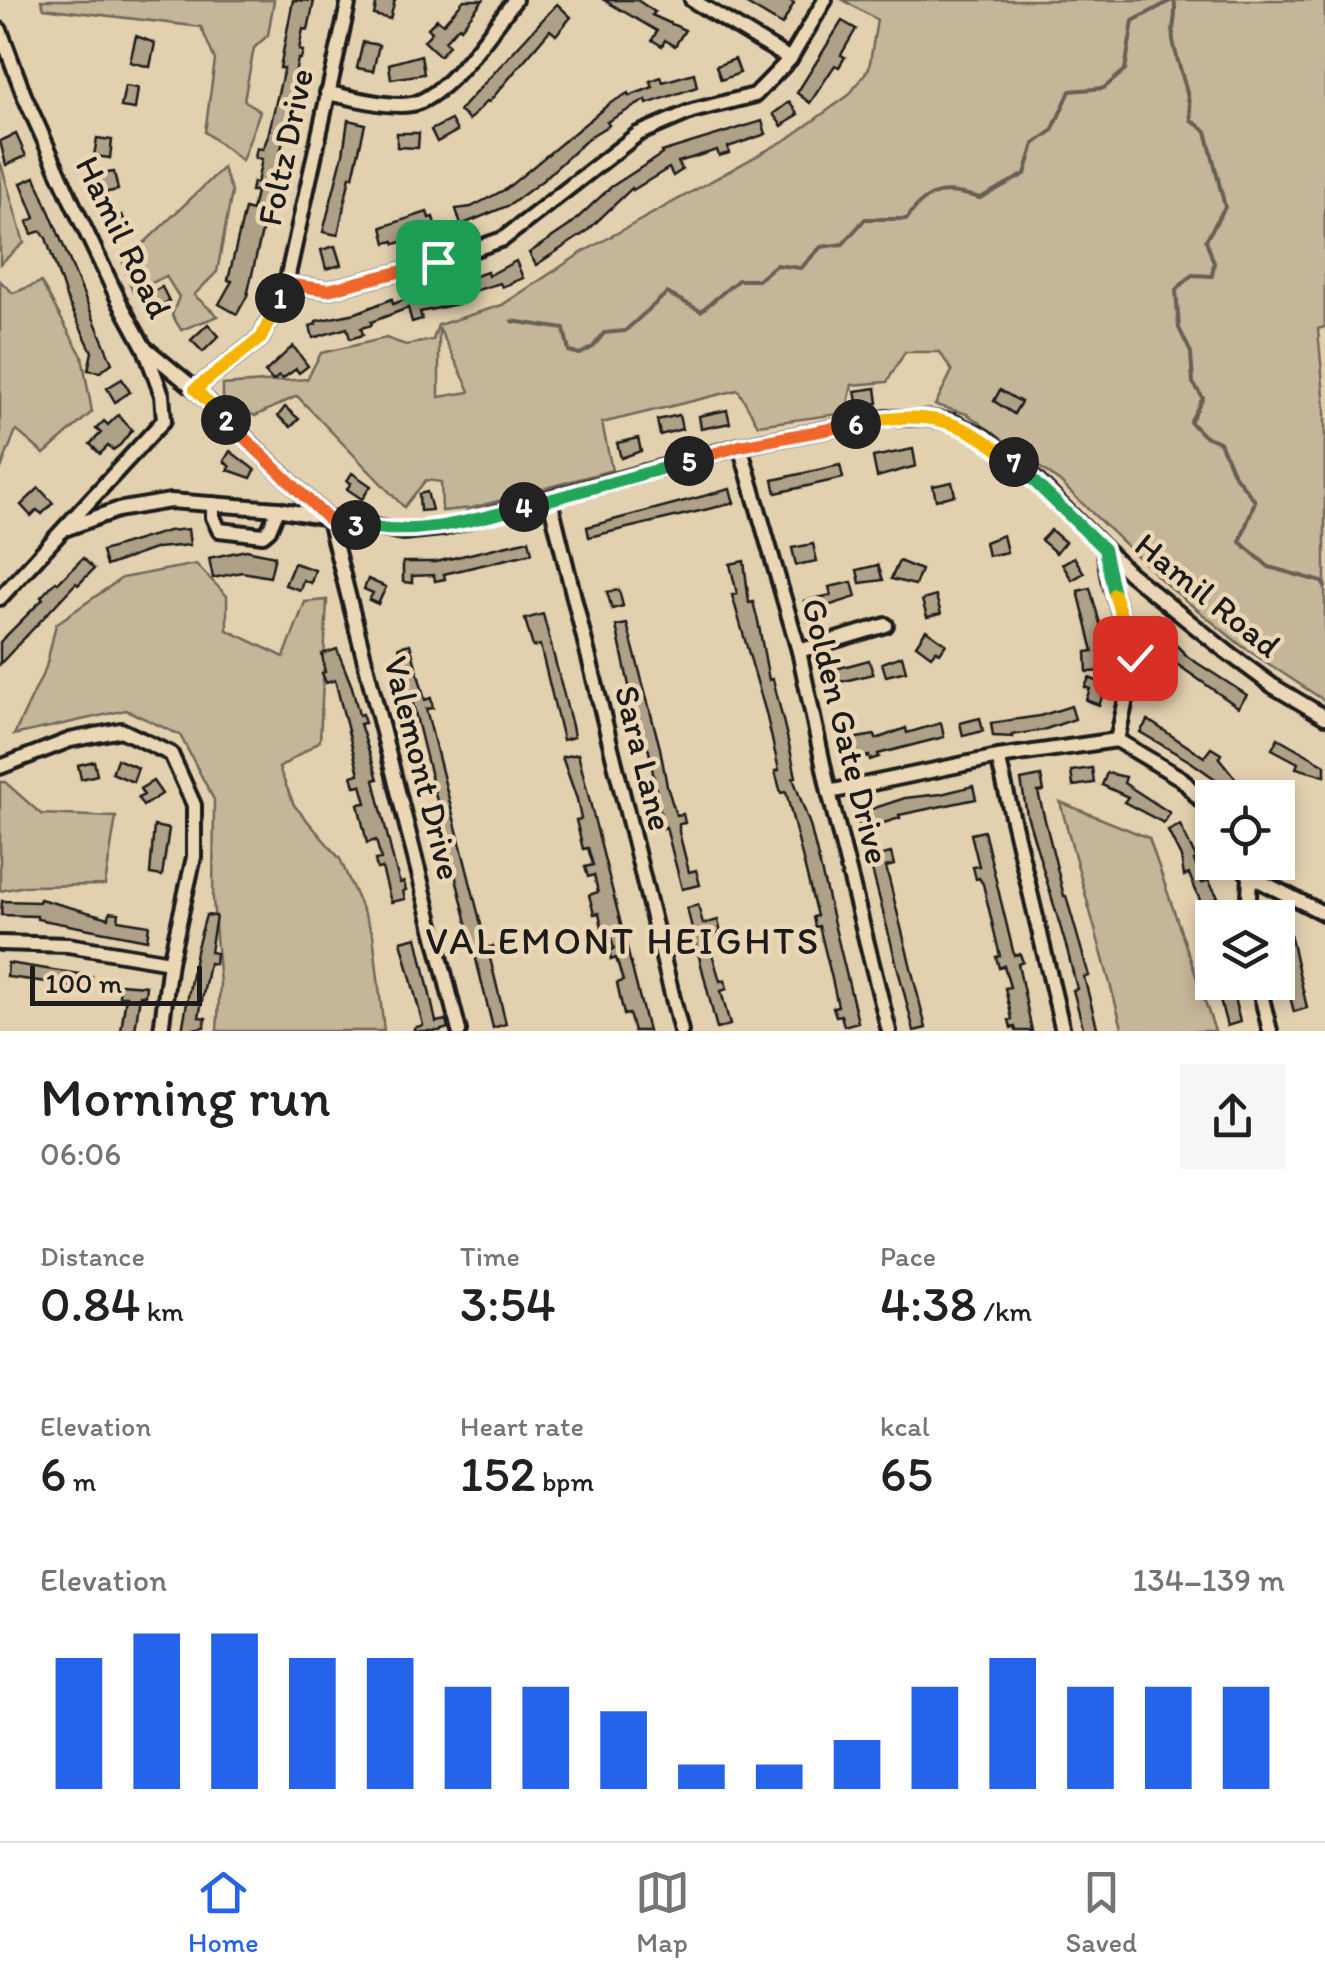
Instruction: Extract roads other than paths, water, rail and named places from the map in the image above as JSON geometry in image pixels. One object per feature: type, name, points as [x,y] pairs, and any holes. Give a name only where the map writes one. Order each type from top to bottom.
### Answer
[{"type":"street","name":"Foltz Drive","points":[[195,389],[261,338],[286,284],[349,0]]},
{"type":"street","points":[[327,92],[386,104],[418,103],[448,82],[516,0]]},
{"type":"street","points":[[692,0],[790,59]]},
{"type":"street","points":[[286,284],[328,290],[438,262],[503,239],[638,134],[692,111],[755,95],[790,59],[825,0]]},
{"type":"street","name":"Hamil Road","points":[[0,30],[63,182],[144,347],[195,389],[329,520]]},
{"type":"street","points":[[0,598],[164,420],[162,395],[144,347]]},
{"type":"street","name":"Hamil Road","points":[[66,528],[117,510],[170,502],[278,509],[403,532],[442,528],[740,446],[886,418],[953,422],[984,438],[1035,479],[1129,573],[1272,686],[1325,717]]},
{"type":"street","name":"Golden Gate Drive","points":[[740,446],[799,651],[828,792],[889,1031]]},
{"type":"street","name":"Sara Lane","points":[[550,500],[681,1031]]},
{"type":"street","points":[[212,504],[220,530],[256,536],[269,530],[278,509]]},
{"type":"street","name":"Valemont Drive","points":[[329,520],[459,1031]]},
{"type":"street","points":[[1104,549],[1135,658],[1116,740]]},
{"type":"street","points":[[1115,596],[1129,573]]},
{"type":"street","points":[[799,651],[886,625]]},
{"type":"street","points":[[0,767],[70,740],[121,730],[170,754],[194,805],[194,857],[170,962],[161,1031]]},
{"type":"street","points":[[828,792],[998,757],[1116,740],[1182,779],[1195,794]]},
{"type":"street","points":[[998,757],[1063,1031]]},
{"type":"street","points":[[1258,880],[1325,914]]},
{"type":"street","points":[[0,943],[68,945],[170,962]]},
{"type":"street","points":[[1262,1000],[1270,1031]]},
{"type":"waterway","points":[[512,321],[564,329],[569,351],[580,354],[593,347],[604,333],[625,331],[667,293],[701,311],[738,280],[758,280],[776,265],[801,268],[821,247],[843,244],[865,219],[907,219],[922,201],[938,193],[980,198],[1025,174],[1034,144],[1052,131],[1070,91],[1104,88],[1125,70],[1133,21],[1172,0]]},
{"type":"waterway","points":[[1174,0],[1173,40],[1191,120],[1206,131],[1225,207],[1206,240],[1214,263],[1212,276],[1192,275],[1176,290],[1179,328],[1191,353],[1193,383],[1203,398],[1190,422],[1204,436],[1220,442],[1233,473],[1255,501],[1240,542],[1269,567],[1322,582],[1325,587]]},
{"type":"district","name":"VALEMONT HEIGHTS","points":[[623,941]]}]
